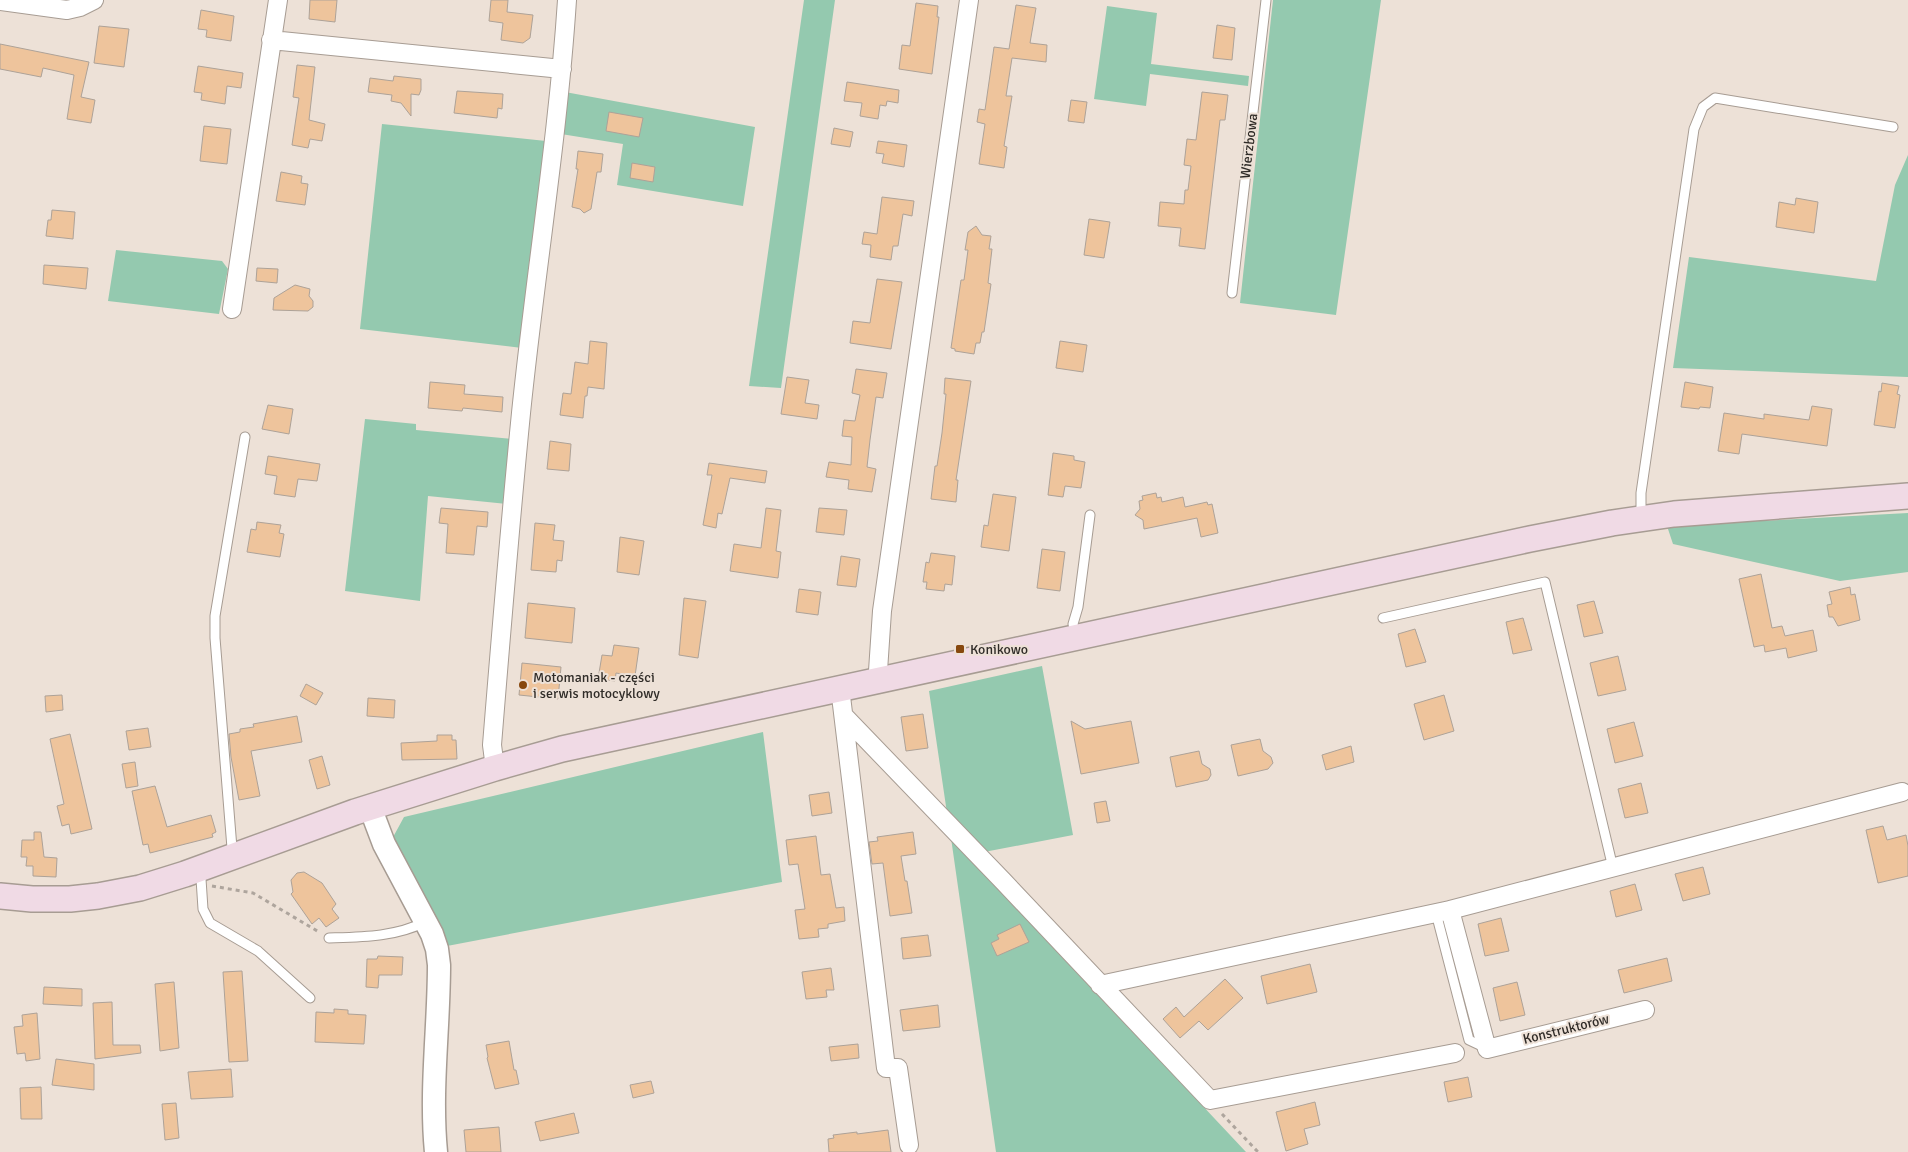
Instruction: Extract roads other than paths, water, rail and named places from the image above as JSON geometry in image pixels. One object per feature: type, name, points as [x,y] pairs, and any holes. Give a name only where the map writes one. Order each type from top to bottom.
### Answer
[{"type":"main road","points":[[0,896],[48,899],[98,896],[148,886],[199,874],[234,856],[370,807],[495,768],[592,742],[1530,539],[1641,518],[1760,506],[1908,496]]},
{"type":"street","points":[[0,1],[68,10],[80,7],[94,0]]},
{"type":"street","points":[[232,309],[278,0]]},
{"type":"street","points":[[495,768],[492,745],[521,413],[562,69],[567,0]]},
{"type":"street","points":[[879,680],[882,611],[969,0]]},
{"type":"street","points":[[271,40],[562,69]]},
{"type":"street","points":[[840,688],[886,1068],[898,1068],[910,1145]]},
{"type":"street","points":[[844,716],[1210,1100],[1455,1052]]},
{"type":"street","points":[[1100,985],[1443,912],[1902,792]]},
{"type":"street","points":[[370,807],[384,844],[437,949],[439,965],[435,1085],[436,1152]]},
{"type":"street","name":"Konstruktorów","points":[[1443,912],[1486,1048],[1645,1010]]},
{"type":"lane","name":"Wierzbowa","points":[[1232,292],[1266,0]]},
{"type":"lane","points":[[1641,518],[1641,493],[1694,129],[1703,106],[1715,98],[1893,127]]},
{"type":"lane","points":[[234,856],[214,616],[245,437]]},
{"type":"lane","points":[[1076,637],[1073,624],[1078,607],[1090,515]]},
{"type":"lane","points":[[1383,618],[1545,582],[1613,868]]},
{"type":"lane","points":[[199,874],[203,909],[210,923],[258,951],[310,998]]},
{"type":"lane","points":[[329,938],[372,936],[408,930],[425,922]]},
{"type":"place","name":"Konikowo","points":[[960,649]]},
{"type":"place","name":"Motomaniak - części i serwis motocyklowy","points":[[523,685]]}]
